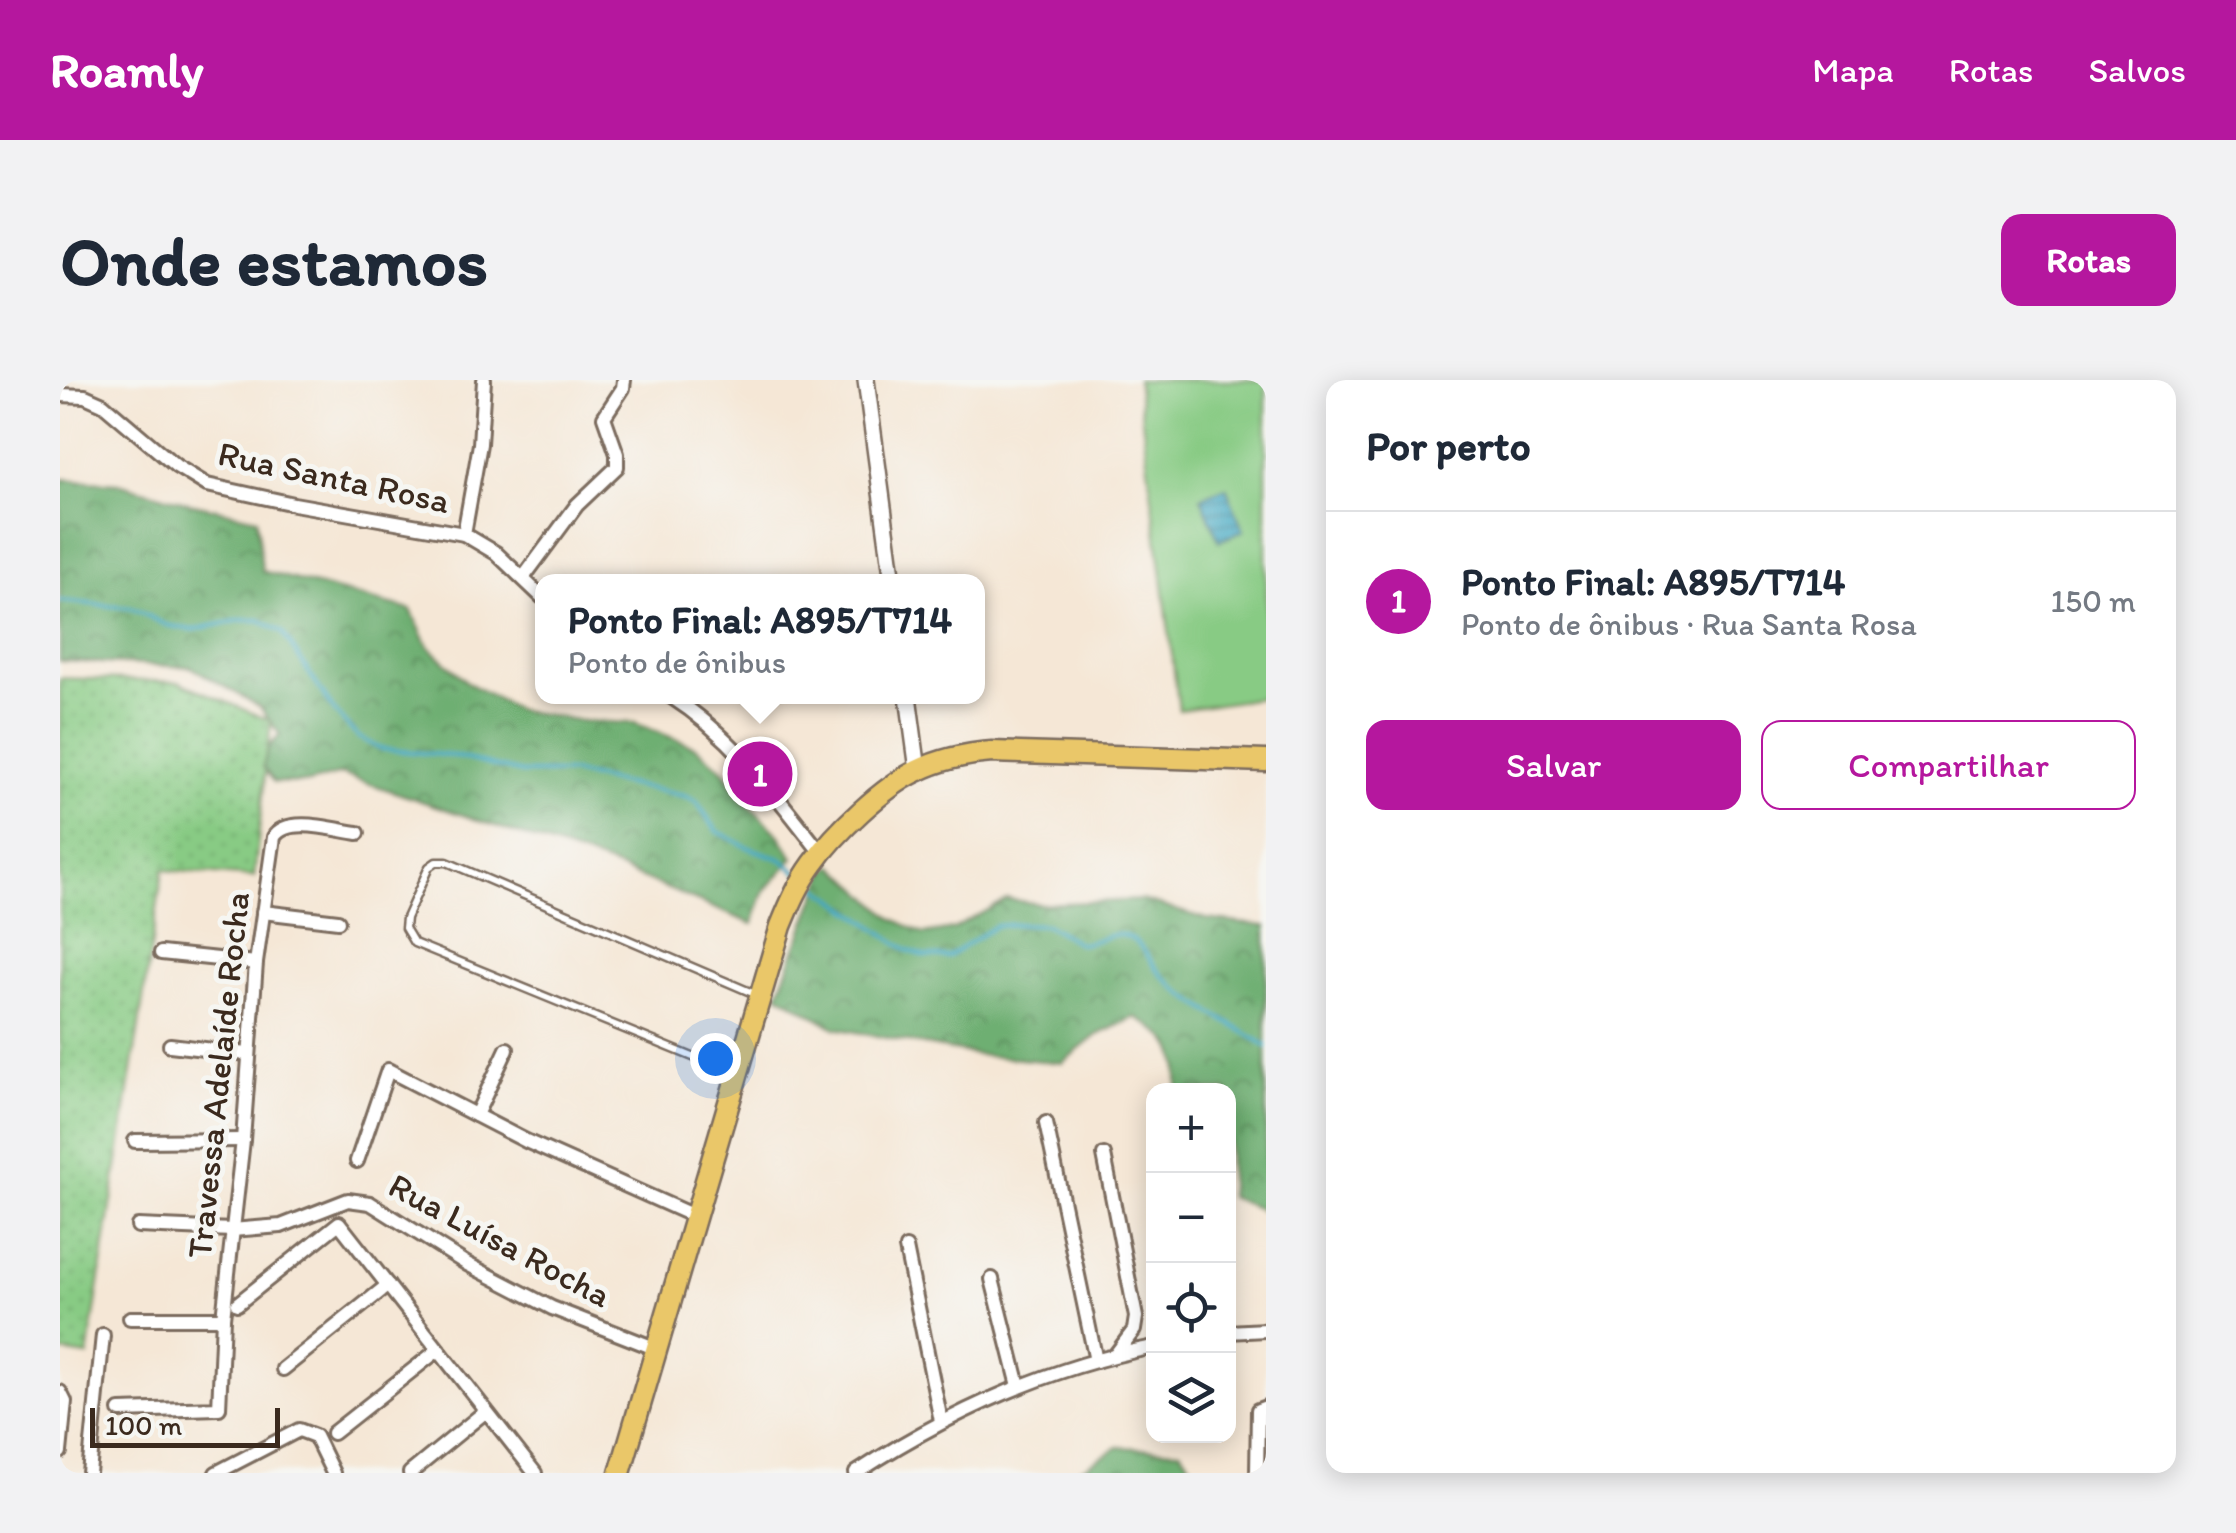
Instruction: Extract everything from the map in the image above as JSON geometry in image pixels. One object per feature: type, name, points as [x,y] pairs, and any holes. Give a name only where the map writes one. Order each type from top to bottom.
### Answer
[{"type":"main road","points":[[620,1473],[760,996],[795,892],[817,858],[892,786],[944,760],[992,752],[1266,761]]},
{"type":"street","points":[[464,534],[480,444],[484,380]]},
{"type":"street","points":[[523,578],[577,505],[617,466],[617,454],[604,417],[624,380]]},
{"type":"street","points":[[866,380],[892,574]]},
{"type":"street","name":"Rua Santa Rosa","points":[[60,394],[85,396],[102,404],[154,448],[207,485],[464,534],[496,554],[535,590]]},
{"type":"street","points":[[681,704],[724,735],[760,774],[817,858]]},
{"type":"street","points":[[909,704],[918,770]]},
{"type":"street","name":"Travessa Adelaíde Rocha","points":[[120,1411],[219,1408],[223,1318],[256,963],[277,830],[296,826],[358,832]]},
{"type":"street","points":[[262,912],[338,921]]},
{"type":"street","points":[[161,953],[256,963]]},
{"type":"street","points":[[170,1045],[247,1054]]},
{"type":"street","points":[[476,1115],[507,1049]]},
{"type":"street","points":[[357,1161],[388,1070],[526,1141],[696,1217]]},
{"type":"street","points":[[1046,1123],[1096,1360]]},
{"type":"street","points":[[135,1140],[242,1140]]},
{"type":"street","points":[[1104,1155],[1136,1317],[1134,1330],[1116,1354]]},
{"type":"street","name":"Rua Luísa Rocha","points":[[138,1226],[232,1230],[295,1223],[348,1200],[370,1203],[467,1264],[535,1299],[657,1349]]},
{"type":"street","points":[[237,1304],[340,1223],[534,1473]]},
{"type":"street","points":[[906,1248],[941,1421]]},
{"type":"street","points":[[992,1279],[1019,1386]]},
{"type":"street","points":[[283,1369],[388,1285]]},
{"type":"street","points":[[130,1318],[223,1318]]},
{"type":"street","points":[[1236,1331],[1266,1330]]},
{"type":"street","points":[[89,1473],[104,1336]]},
{"type":"street","points":[[856,1473],[941,1421],[1019,1386],[1116,1354],[1146,1348]]},
{"type":"street","points":[[333,1433],[438,1350]]},
{"type":"street","points":[[60,1392],[65,1402],[60,1452]]},
{"type":"street","points":[[1257,1473],[1258,1410],[1266,1406]]},
{"type":"street","points":[[410,1473],[486,1410]]},
{"type":"street","points":[[216,1473],[295,1430],[303,1430],[315,1436],[333,1473]]},
{"type":"lane","points":[[738,1075],[414,943],[405,928],[406,918],[428,867],[448,862],[760,996]]},
{"type":"green space","points":[[1137,380],[1266,380],[1266,697],[1179,710]]},
{"type":"green space","points":[[60,479],[118,483],[257,518],[262,571],[411,610],[428,646],[467,682],[517,710],[584,721],[635,723],[696,747],[724,770],[742,799],[778,833],[794,858],[764,892],[753,924],[605,863],[341,774],[309,783],[274,782],[263,767],[268,747],[280,735],[260,707],[191,667],[60,661]]},
{"type":"green space","points":[[60,678],[180,682],[271,721],[254,877],[163,870],[88,1356],[60,1352]]},
{"type":"green space","points":[[834,865],[892,918],[924,934],[953,929],[1007,899],[1040,904],[1142,900],[1206,919],[1266,926],[1266,1212],[1236,1200],[1236,1083],[1178,1083],[1171,1045],[1136,1017],[1097,1035],[1062,1063],[978,1055],[835,1028],[778,994],[826,871]]},
{"type":"green space","points":[[1118,1447],[1181,1450],[1197,1473],[1073,1473]]},
{"type":"water","points":[[1226,487],[1244,531],[1219,541],[1201,497]]},
{"type":"waterway","points":[[60,601],[131,608],[166,625],[192,630],[260,620],[282,632],[335,712],[358,737],[380,749],[454,756],[522,773],[572,773],[685,796],[696,801],[717,831],[781,859],[800,874]]},
{"type":"waterway","points":[[812,883],[907,950],[924,956],[948,957],[995,926],[1047,925],[1080,944],[1113,935],[1125,936],[1137,943],[1162,975],[1186,996],[1266,1046]]},
{"type":"place","name":"Ponto Final: A895/T714","points":[[760,774]]}]
